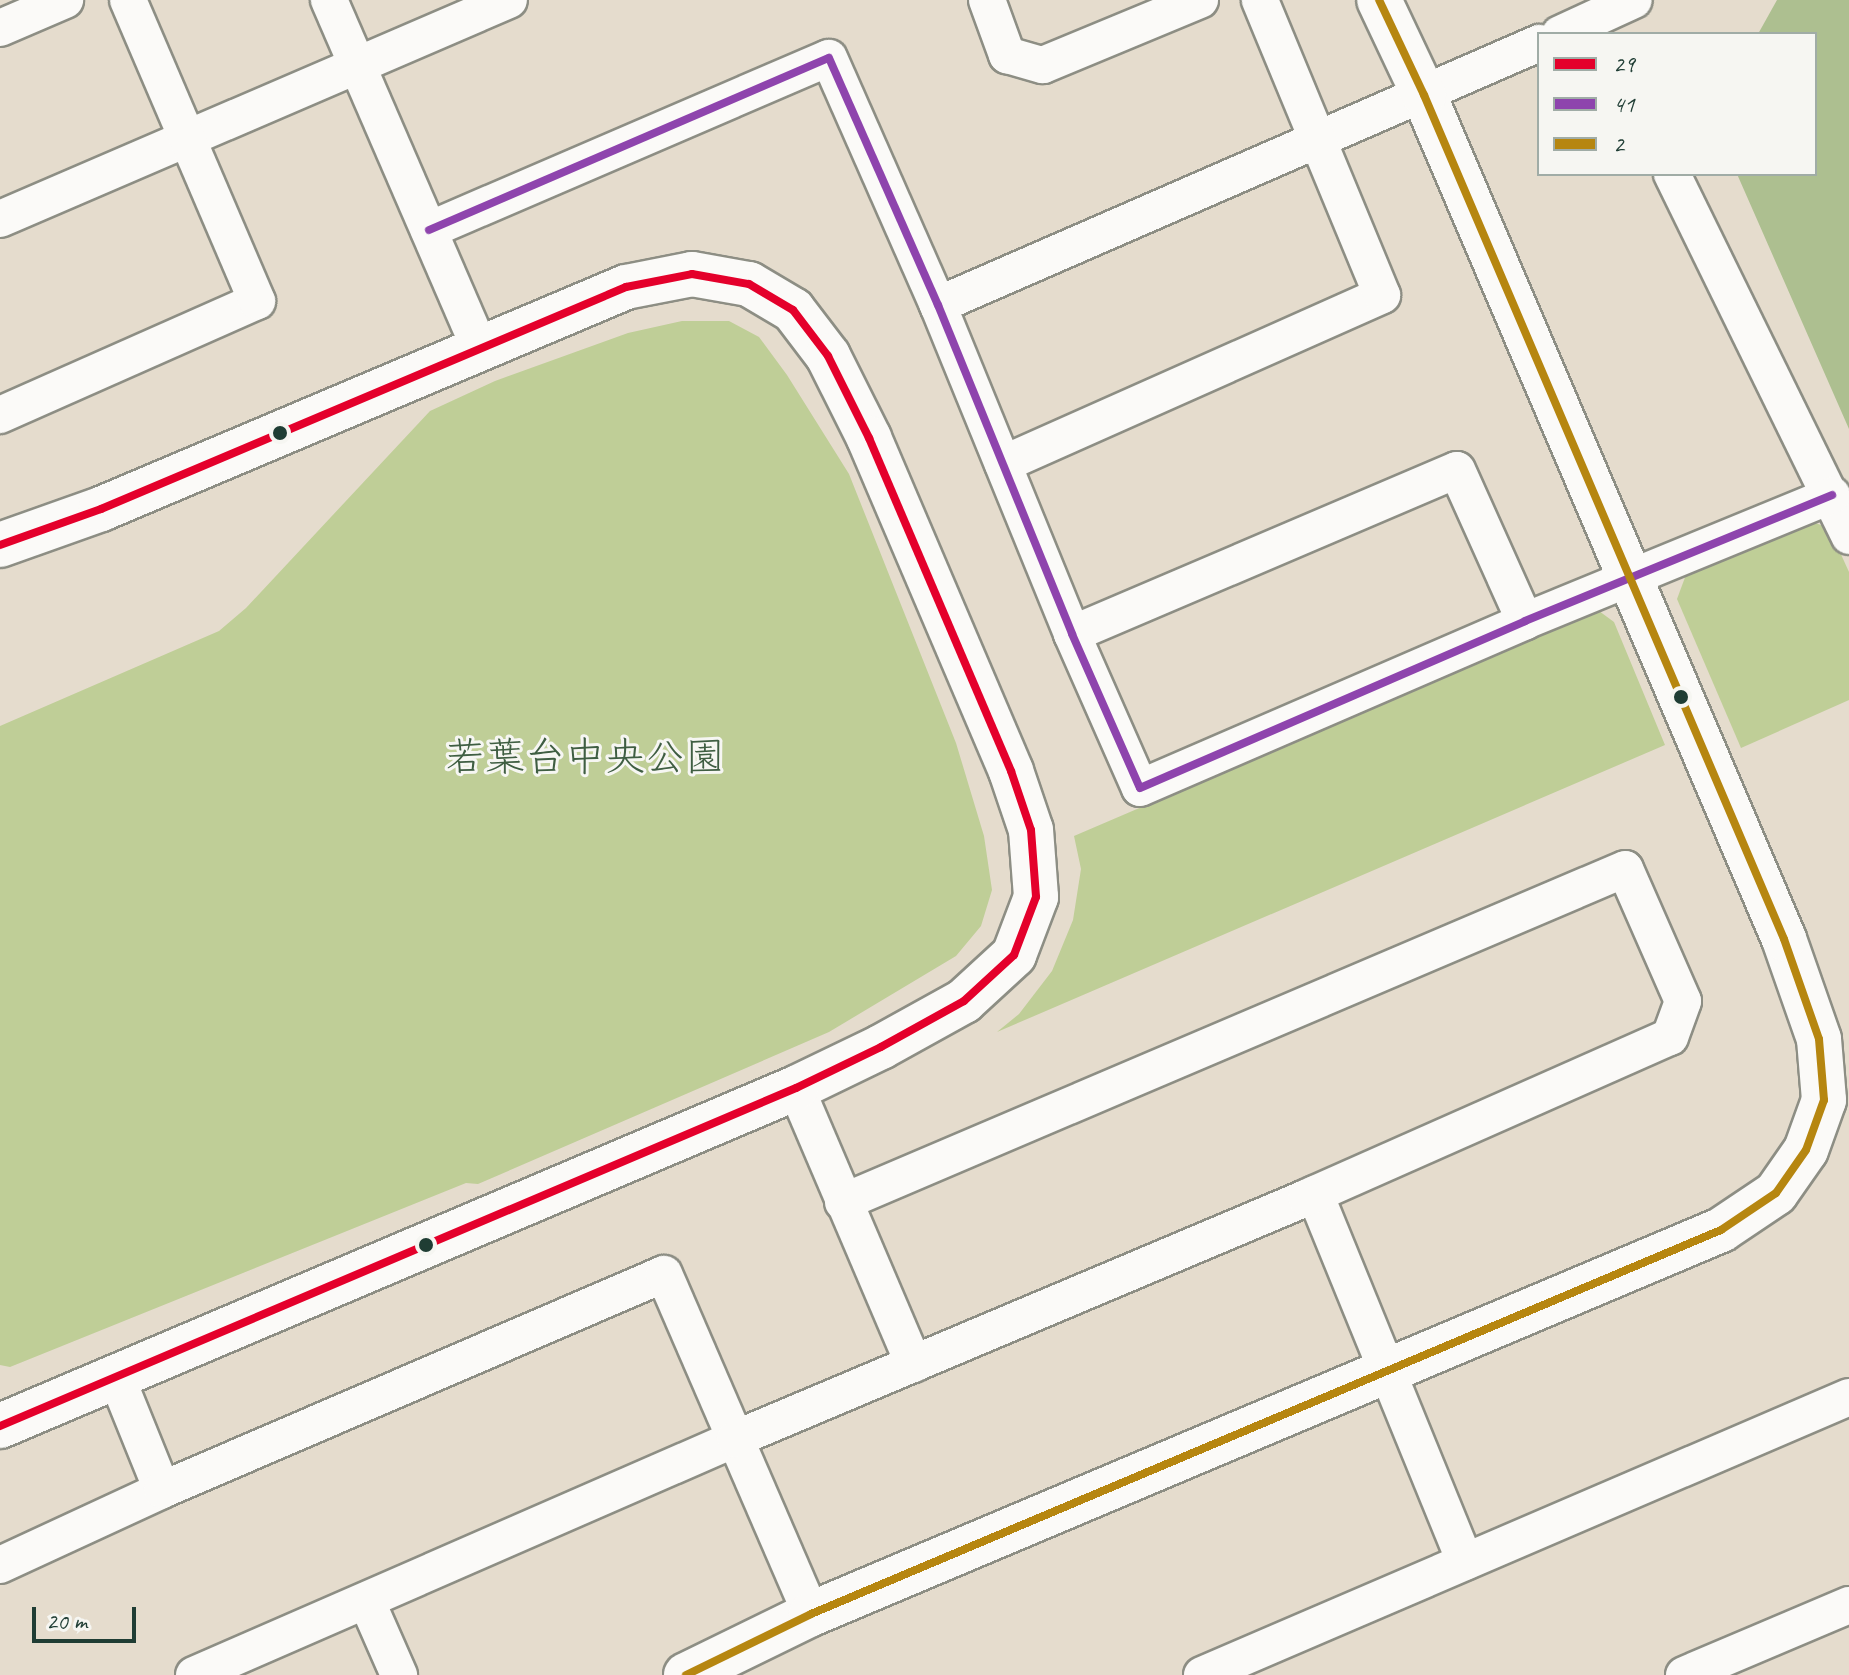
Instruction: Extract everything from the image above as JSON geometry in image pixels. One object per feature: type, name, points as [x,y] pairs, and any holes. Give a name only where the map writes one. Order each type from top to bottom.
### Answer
[{"type":"street","points":[[0,28],[65,0]]},
{"type":"street","points":[[0,415],[257,301],[128,0]]},
{"type":"street","points":[[329,0],[479,347]]},
{"type":"street","points":[[0,219],[509,0]]},
{"type":"street","points":[[987,0],[1007,55],[1043,65],[1200,0]]},
{"type":"street","points":[[1003,464],[1382,295],[1260,0]]},
{"type":"street","points":[[686,1675],[811,1614],[1721,1230],[1776,1193],[1806,1150],[1824,1100],[1819,1039],[1784,939],[1424,95],[1379,0]]},
{"type":"street","points":[[1564,32],[1634,0]]},
{"type":"street","points":[[938,305],[1537,44]]},
{"type":"street","points":[[429,230],[829,58],[938,305],[1072,634],[1140,788],[1525,621],[1832,495]]},
{"type":"street","points":[[1673,176],[1832,495],[1849,536]]},
{"type":"street","points":[[0,545],[101,509],[626,287],[692,274],[749,284],[793,310],[828,356],[869,438],[1011,771],[1031,830],[1036,897],[1014,955],[964,1001],[881,1047],[796,1088],[0,1426]]},
{"type":"street","points":[[1072,634],[1457,470],[1525,621]]},
{"type":"street","points":[[194,1675],[735,1439],[1315,1194],[1670,1037],[1683,1001],[1625,869],[843,1202]]},
{"type":"street","points":[[796,1088],[914,1364]]},
{"type":"street","points":[[1315,1194],[1465,1562]]},
{"type":"street","points":[[0,1565],[162,1490],[664,1274],[811,1614]]},
{"type":"street","points":[[116,1376],[162,1490]]},
{"type":"street","points":[[1202,1675],[1849,1397]]},
{"type":"street","points":[[367,1602],[399,1675]]},
{"type":"street","points":[[1684,1675],[1849,1605]]},
{"type":"green space","points":[[1777,0],[1849,0],[1849,429],[1738,176],[1817,176],[1817,32],[1759,32]]},
{"type":"green space","name":"若葉台中央公園","points":[[682,321],[729,321],[759,337],[787,375],[849,474],[956,743],[984,836],[992,890],[981,926],[956,956],[829,1032],[478,1184],[466,1183],[10,1367],[0,1365],[0,726],[219,631],[246,608],[430,411],[495,381],[628,333]]},
{"type":"green space","points":[[1810,521],[1829,528],[1849,572],[1849,700],[1741,748],[1677,599],[1687,572]]},
{"type":"green space","points":[[1599,611],[1614,622],[1665,745],[997,1032],[1019,1014],[1052,971],[1073,920],[1081,869],[1074,836]]},
{"type":"transit line","name":"2","points":[[686,1675],[811,1614],[1721,1230],[1776,1193],[1806,1150],[1824,1100],[1819,1039],[1784,939],[1424,95],[1379,0]]},
{"type":"transit line","name":"41","points":[[429,230],[829,58],[938,305],[1072,634],[1140,788],[1525,621],[1832,495]]},
{"type":"transit line","name":"29","points":[[0,545],[101,509],[626,287],[692,274],[749,284],[793,310],[828,356],[869,438],[1011,771],[1031,830],[1036,897],[1014,955],[964,1001],[881,1047],[796,1088],[0,1426]]}]
